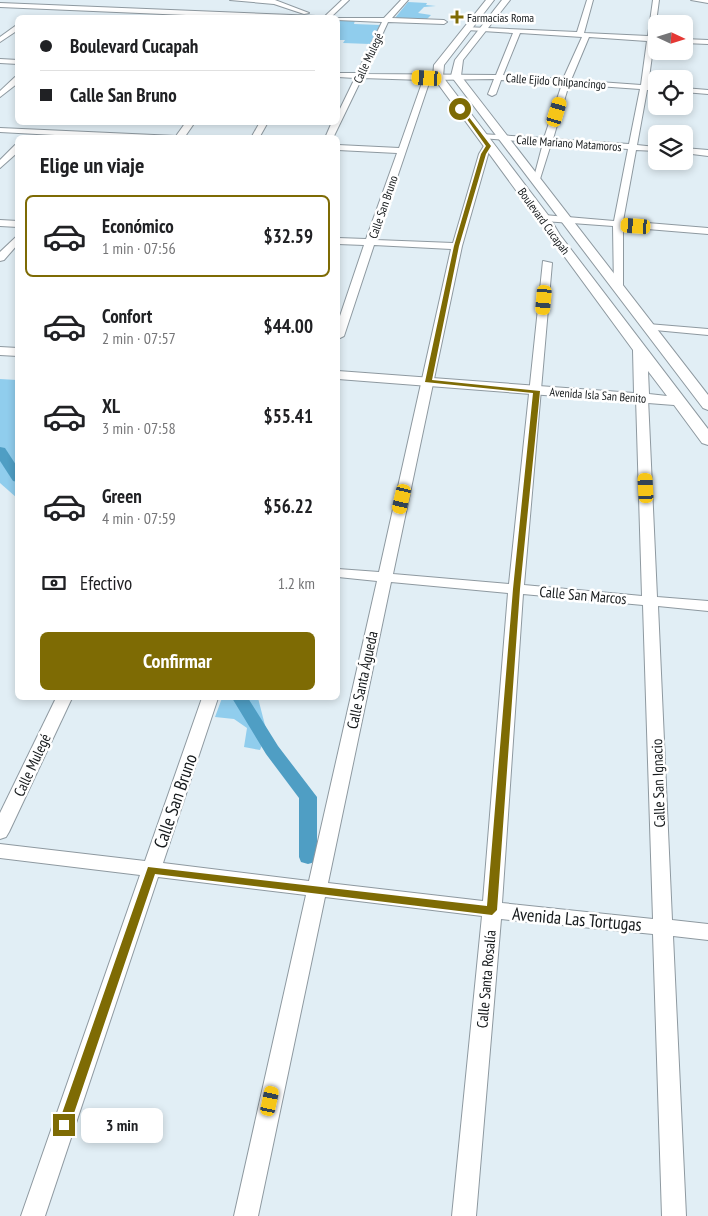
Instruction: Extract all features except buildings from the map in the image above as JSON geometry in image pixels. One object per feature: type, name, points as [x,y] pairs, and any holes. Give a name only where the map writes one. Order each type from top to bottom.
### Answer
[{"type":"main road","points":[[438,78],[439,66],[490,0]]},
{"type":"main road","points":[[456,76],[459,60],[506,0]]},
{"type":"main road","name":"Boulevard Cucapah","points":[[456,76],[708,405]]},
{"type":"main road","name":"Boulevard Cucapah","points":[[438,78],[708,440]]},
{"type":"main road","points":[[554,236],[561,234],[578,236]]},
{"type":"main road","name":"Calle San Ignacio","points":[[640,349],[642,398]]},
{"type":"main road","points":[[0,351],[15,352]]},
{"type":"main road","name":"Avenida Isla San Benito","points":[[340,375],[678,401]]},
{"type":"street","points":[[0,4],[4,0]]},
{"type":"street","points":[[36,12],[54,0]]},
{"type":"street","points":[[90,15],[111,0]]},
{"type":"street","points":[[233,0],[271,1],[308,15]]},
{"type":"street","points":[[285,6],[293,0]]},
{"type":"street","points":[[329,15],[346,0]]},
{"type":"street","name":"Calle Mulegé","points":[[340,115],[386,20],[405,0]]},
{"type":"street","points":[[536,179],[566,82],[583,35],[590,0]]},
{"type":"street","points":[[655,15],[656,0]]},
{"type":"street","points":[[694,0],[708,1]]},
{"type":"street","points":[[0,4],[213,15]]},
{"type":"street","points":[[151,15],[162,5]]},
{"type":"street","points":[[340,18],[444,22]]},
{"type":"street","points":[[0,40],[15,28]]},
{"type":"street","points":[[467,28],[648,39]]},
{"type":"street","points":[[492,94],[517,31]]},
{"type":"street","points":[[693,41],[708,42]]},
{"type":"street","points":[[618,287],[618,224],[649,60]]},
{"type":"street","points":[[0,61],[15,62]]},
{"type":"street","name":"Calle Ejido Chilpancingo","points":[[340,75],[427,78],[456,76],[498,77],[648,87]]},
{"type":"street","name":"Calle San Bruno","points":[[340,330],[427,78]]},
{"type":"street","points":[[0,95],[15,82]]},
{"type":"street","points":[[693,91],[708,92]]},
{"type":"street","points":[[29,134],[39,125]]},
{"type":"street","points":[[0,130],[29,134],[124,135]]},
{"type":"street","name":"Calle Mariano Matamoros","points":[[485,141],[505,138],[648,149]]},
{"type":"street","name":"Calle Santa Águeda","points":[[246,1216],[457,246],[485,141]]},
{"type":"street","points":[[340,147],[402,150]]},
{"type":"street","points":[[0,165],[15,149]]},
{"type":"street","points":[[693,152],[708,153]]},
{"type":"street","points":[[544,218],[708,230]]},
{"type":"street","points":[[0,222],[15,224]]},
{"type":"street","points":[[0,258],[15,241]]},
{"type":"street","points":[[340,241],[457,246]]},
{"type":"street","name":"Calle Santa Rosalía","points":[[464,1216],[492,910],[516,589],[537,391],[547,263]]},
{"type":"street","points":[[648,327],[708,332]]},
{"type":"street","name":"Calle San Ignacio","points":[[642,398],[674,1216]]},
{"type":"street","name":"Calle San Marcos","points":[[340,573],[708,606]]},
{"type":"street","name":"Calle Mulegé","points":[[0,832],[63,700]]},
{"type":"street","name":"Calle San Bruno","points":[[33,1216],[209,700]]},
{"type":"street","name":"Avenida Las Tortugas","points":[[0,852],[492,910],[708,932]]},
{"type":"shaded area","points":[[408,2],[427,3],[426,5],[436,6],[424,7],[418,13],[431,15],[426,20],[395,18]]},
{"type":"shaded area","points":[[340,20],[355,20],[354,24],[380,25],[370,44],[343,43],[345,40],[340,40]]},
{"type":"shaded area","points":[[0,379],[15,380],[15,496],[0,483]]},
{"type":"shaded area","points":[[221,700],[259,700],[267,733],[260,750],[244,747],[247,728],[234,719],[215,717]]},
{"type":"waterway","points":[[0,451],[15,474]]},
{"type":"waterway","points":[[241,700],[272,750],[308,797],[308,857]]},
{"type":"place","name":"Farmacias Roma","points":[[457,17]]},
{"type":"route","points":[[64,1125],[151,870],[492,910],[516,589],[537,391],[428,382],[457,246],[483,154],[488,146],[460,109]]}]
